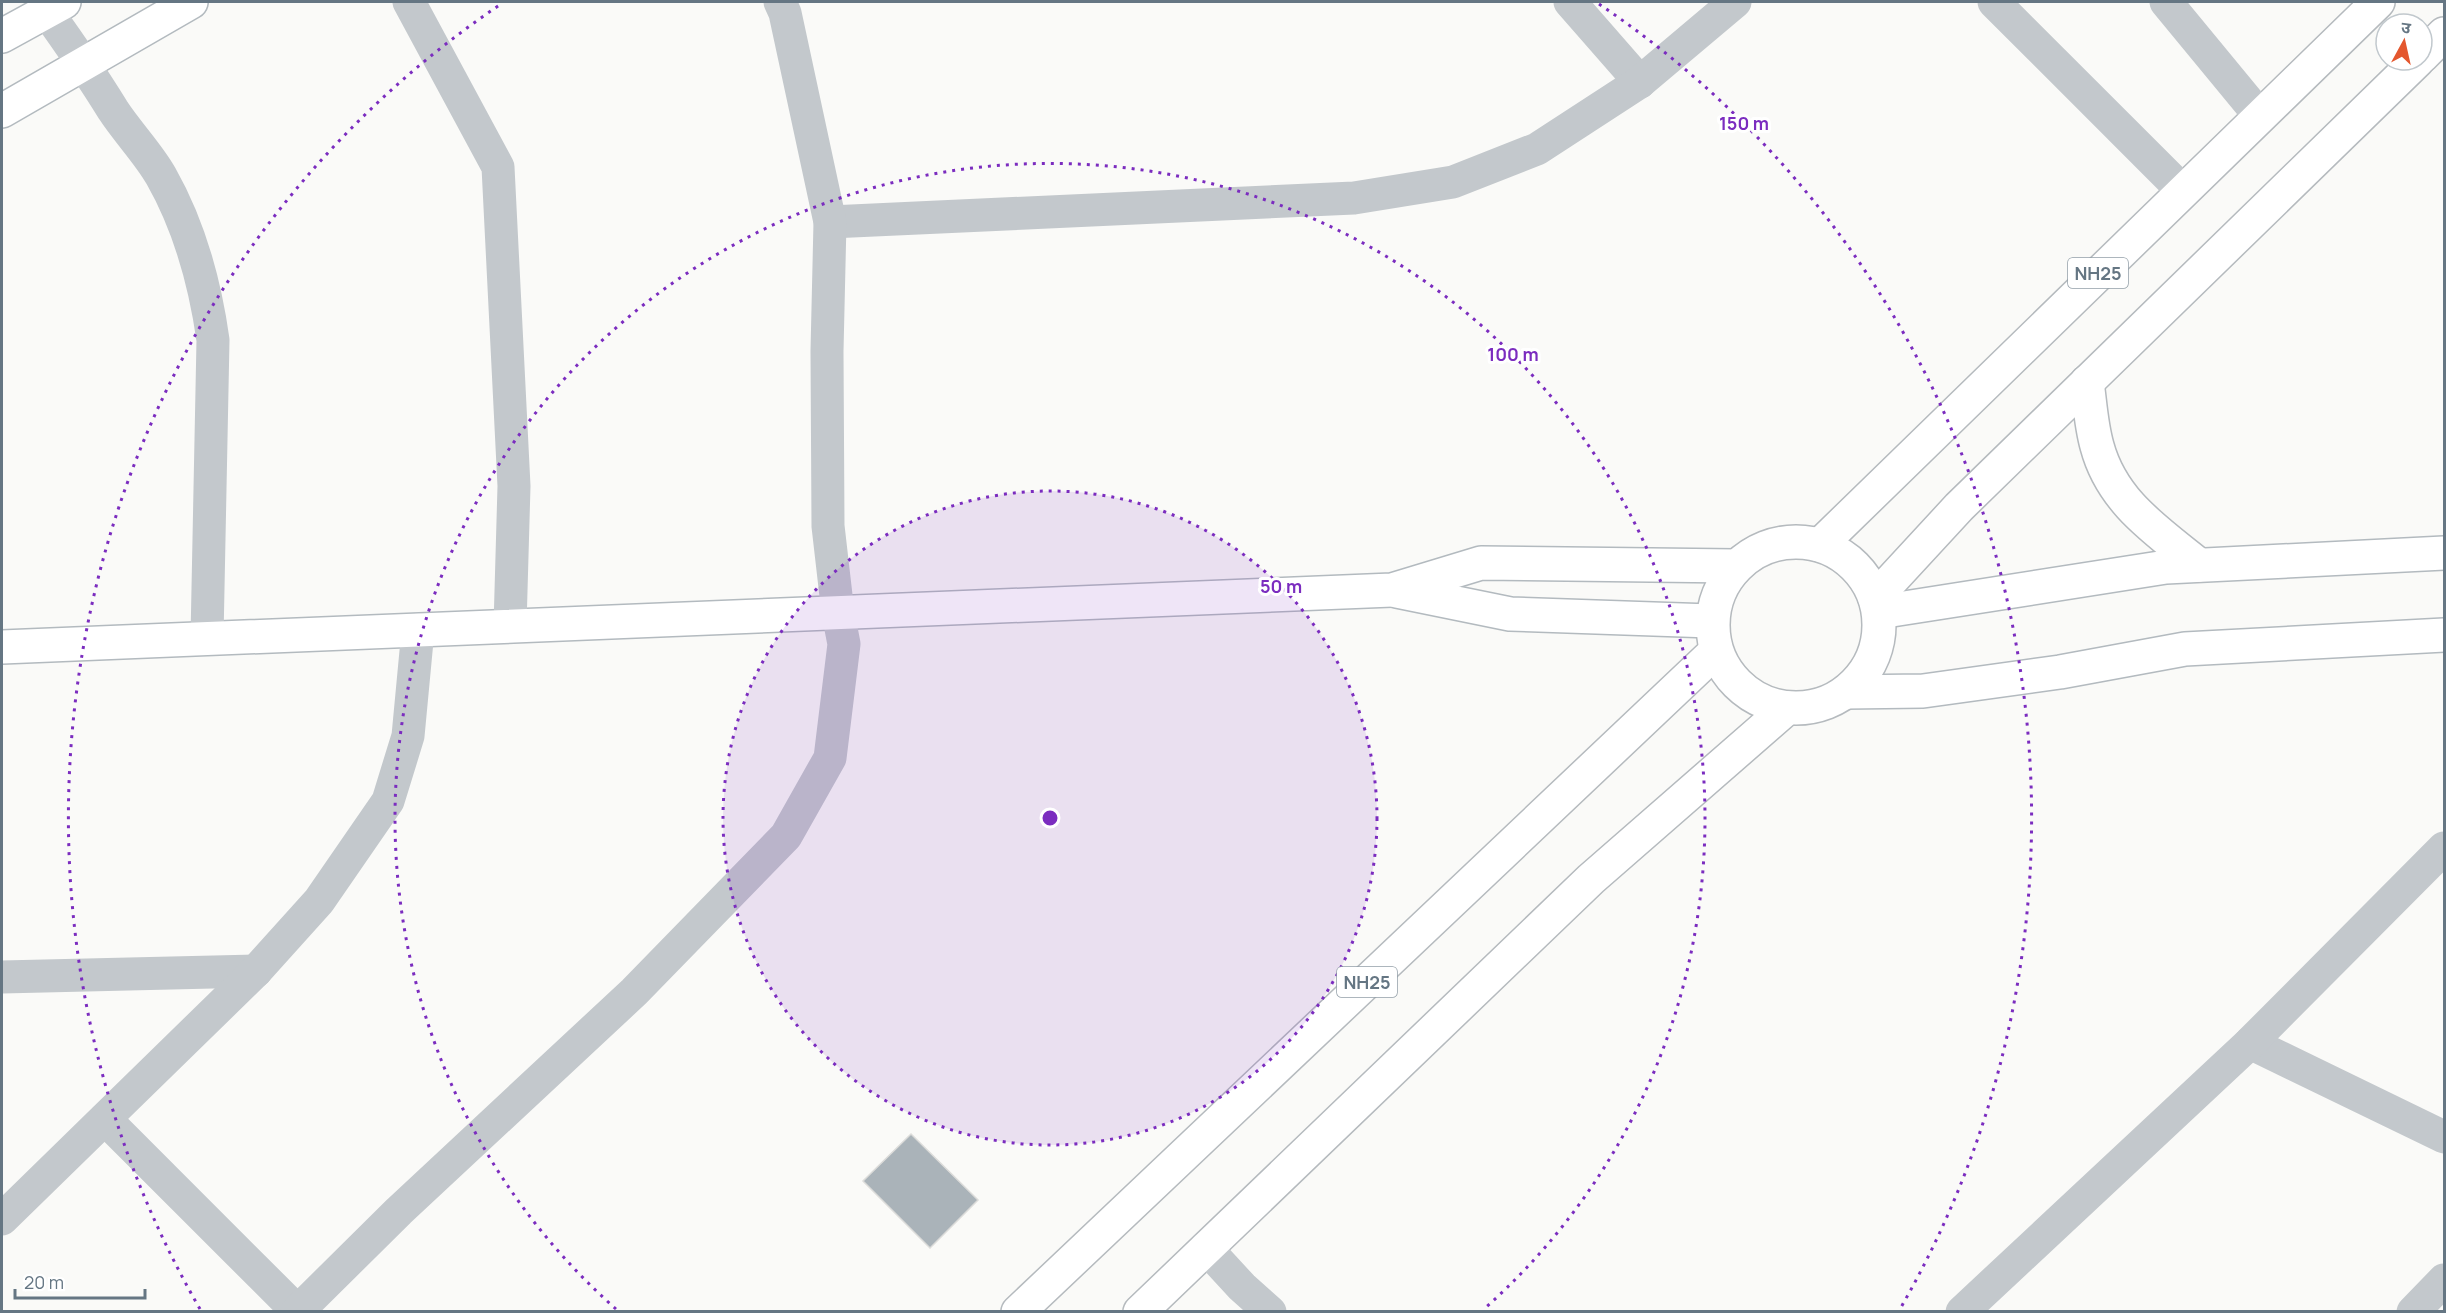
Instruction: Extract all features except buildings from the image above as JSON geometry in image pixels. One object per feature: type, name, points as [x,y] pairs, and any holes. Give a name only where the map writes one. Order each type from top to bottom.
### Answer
[{"type":"main road","points":[[2,111],[191,2]]},
{"type":"main road","name":"NH25","points":[[1820,545],[2378,2]]},
{"type":"main road","points":[[2,36],[56,7]]},
{"type":"main road","points":[[2434,45],[2445,34]]},
{"type":"main road","points":[[1877,605],[1959,507],[2406,72]]},
{"type":"main road","points":[[2087,382],[2097,446],[2112,485],[2135,513],[2199,565]]},
{"type":"main road","points":[[1790,542],[1820,545],[1844,556],[1863,574],[1877,605],[1878,643],[1867,670],[1846,692],[1818,706],[1787,708],[1757,700],[1732,679],[1714,636],[1719,591],[1736,566],[1761,549],[1790,542]]},
{"type":"main road","points":[[1877,605],[2166,567],[2445,553]]},
{"type":"main road","points":[[1392,590],[1481,563],[1736,566]]},
{"type":"main road","points":[[2,647],[1392,590],[1510,614],[1714,636]]},
{"type":"main road","points":[[1846,692],[1923,692],[2060,672],[2185,649],[2445,635]]},
{"type":"main road","name":"NH25","points":[[1018,1311],[1714,636]]},
{"type":"main road","points":[[1140,1311],[1591,879],[1787,708]]},
{"type":"street","points":[[409,2],[498,167],[514,486],[510,626]]},
{"type":"street","points":[[1570,2],[1640,82]]},
{"type":"street","points":[[830,222],[1354,198],[1453,182],[1537,149],[1640,82],[1735,2]]},
{"type":"street","points":[[1994,2],[2183,191]]},
{"type":"street","points":[[2166,2],[2260,116]]},
{"type":"street","points":[[105,1119],[297,1311],[399,1210],[634,992],[786,836],[830,758],[844,644],[828,526],[827,351],[830,222],[790,5]]},
{"type":"street","points":[[56,7],[85,63],[114,111],[161,176],[189,238],[206,293],[213,340],[207,639]]},
{"type":"street","points":[[2,1219],[256,971],[319,901],[388,801],[408,736],[418,630]]},
{"type":"street","points":[[1962,1311],[2250,1043],[2445,848]]},
{"type":"street","points":[[2,977],[256,971]]},
{"type":"street","points":[[2250,1043],[2445,1137]]},
{"type":"street","points":[[1206,1248],[1242,1287],[1270,1311]]},
{"type":"street","points":[[2413,1311],[2445,1280]]}]
